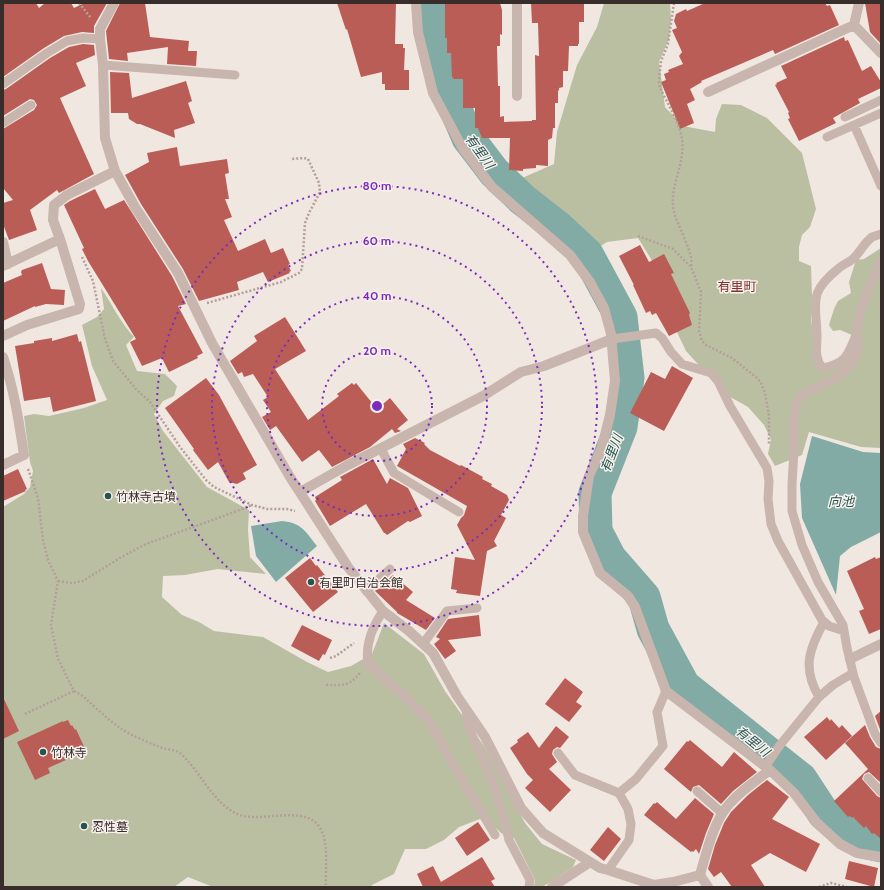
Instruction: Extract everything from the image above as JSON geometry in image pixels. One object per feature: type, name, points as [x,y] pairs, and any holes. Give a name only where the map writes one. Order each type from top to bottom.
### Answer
[{"type":"street","points":[[114,3],[100,29],[100,39],[104,65],[105,138],[115,171],[135,207],[178,273],[212,343],[300,492],[348,568],[383,611],[433,652],[457,696],[485,737],[521,808],[543,833],[600,868],[654,886],[700,875]]},
{"type":"street","points":[[416,3],[418,32],[433,93],[463,149],[492,187],[570,255],[590,282],[604,308],[612,339],[615,381],[610,415],[602,447],[589,476],[583,516],[583,532],[600,573],[628,596],[635,607],[666,691],[768,768],[794,793],[817,823],[840,844],[857,853],[881,857]]},
{"type":"street","points":[[517,3],[517,96]]},
{"type":"street","points":[[854,26],[859,3]]},
{"type":"street","points":[[854,26],[881,53]]},
{"type":"street","points":[[708,92],[854,26]]},
{"type":"street","points":[[3,336],[26,325],[79,308],[80,304],[53,220],[54,205],[67,195],[115,171]]},
{"type":"street","points":[[3,242],[6,265],[60,239]]},
{"type":"street","points":[[300,492],[346,466],[483,396],[520,372],[544,366],[612,339]]},
{"type":"street","points":[[3,357],[11,379],[20,424],[24,455],[3,464]]},
{"type":"street","points":[[850,659],[881,644]]},
{"type":"street","points":[[708,887],[700,875],[710,840],[722,813],[768,768]]},
{"type":"street","points":[[552,887],[590,862]]},
{"type":"lane","points":[[3,84],[46,53],[67,41],[83,38],[100,39]]},
{"type":"lane","points":[[104,65],[235,75]]},
{"type":"lane","points":[[845,117],[881,100]]},
{"type":"lane","points":[[3,123],[30,105]]},
{"type":"lane","points":[[827,137],[881,113]]},
{"type":"lane","points":[[854,125],[881,186]]},
{"type":"lane","points":[[881,234],[872,237],[853,259],[826,279],[817,292],[815,300],[817,338],[815,352],[822,368],[830,366],[846,357],[851,350],[861,309],[881,261]]},
{"type":"lane","points":[[612,339],[656,333],[662,338],[671,352],[682,364],[711,373],[718,380],[730,406],[766,468],[769,481],[768,499],[771,524],[778,541],[799,581],[824,622],[829,626],[844,631]]},
{"type":"lane","points":[[856,334],[858,351],[851,365],[838,376],[817,388],[804,393],[797,401],[794,418],[792,512],[802,545],[818,582],[843,625],[853,673],[874,734],[881,743]]},
{"type":"lane","points":[[381,449],[394,473],[459,512]]},
{"type":"lane","points":[[366,591],[390,569]]},
{"type":"lane","points":[[423,644],[446,611],[476,608]]},
{"type":"lane","points":[[383,611],[374,625],[368,644],[366,653],[368,664],[399,691],[427,720],[495,835]]},
{"type":"lane","points":[[819,697],[810,678],[808,668],[816,637],[824,622]]},
{"type":"lane","points":[[768,768],[780,745],[819,697],[833,685],[853,673]]},
{"type":"lane","points":[[619,794],[636,779],[663,746],[657,712],[666,691]]},
{"type":"lane","points":[[466,709],[468,726],[496,792],[509,840],[530,880],[529,887]]},
{"type":"lane","points":[[558,753],[575,775],[619,794],[628,809],[631,824],[629,840],[608,870]]},
{"type":"lane","points":[[868,778],[881,792]]},
{"type":"lane","points":[[697,791],[722,813]]},
{"type":"path","points":[[674,3],[668,44],[661,61],[658,80],[682,139],[681,163],[672,201],[674,213],[693,262],[691,267]]},
{"type":"path","points":[[195,306],[281,282],[299,273],[302,269],[305,223],[320,192],[319,183],[308,159],[291,159]]},
{"type":"path","points":[[638,236],[674,249],[691,267],[701,292],[699,331],[702,342],[732,358],[761,383],[765,393],[770,433],[766,468]]},
{"type":"path","points":[[60,239],[70,244],[82,258],[93,281],[105,339],[113,361],[136,389],[150,402],[180,447],[206,480],[214,487],[252,505],[267,509],[287,509],[304,513],[319,521]]},
{"type":"path","points":[[24,455],[38,498],[43,540],[48,560],[58,581],[51,625],[58,659],[74,691],[82,695],[114,723],[132,735],[161,748],[179,752],[226,807],[237,814],[252,816],[307,817],[317,824],[324,836],[327,865],[326,887]]},
{"type":"path","points":[[58,581],[71,583],[83,581],[146,544],[252,505]]},
{"type":"path","points":[[330,658],[336,656],[355,643],[368,644]]},
{"type":"path","points":[[326,685],[348,685],[355,680],[368,664]]},
{"type":"path","points":[[25,714],[74,691]]},
{"type":"path","points":[[820,887],[831,883],[847,887]]},
{"type":"green space","points":[[604,3],[670,3],[671,18],[669,39],[659,62],[665,107],[683,126],[715,132],[716,119],[722,104],[741,105],[767,118],[802,153],[816,209],[810,227],[802,235],[799,247],[799,261],[811,266],[811,320],[819,368],[842,364],[852,335],[840,330],[833,331],[829,325],[834,309],[838,301],[851,293],[849,282],[856,260],[864,259],[881,248],[881,448],[861,447],[809,432],[802,455],[775,466],[768,454],[771,439],[764,425],[748,407],[725,394],[686,351],[677,332],[679,304],[638,238],[607,242],[593,251],[574,229],[518,186],[520,179],[554,164],[557,132],[577,65],[597,27]]},
{"type":"green space","points":[[101,288],[120,319],[134,337],[126,345],[137,371],[165,374],[177,386],[174,396],[163,401],[154,414],[163,431],[207,487],[249,510],[248,530],[250,557],[266,574],[218,569],[185,575],[163,576],[162,597],[182,615],[199,622],[214,631],[263,637],[328,672],[351,666],[372,654],[384,623],[424,654],[445,691],[484,746],[525,823],[542,844],[576,860],[573,867],[542,887],[534,887],[535,880],[514,838],[501,833],[493,825],[480,819],[459,827],[444,840],[426,849],[405,849],[394,874],[372,885],[371,887],[213,887],[188,877],[174,887],[3,887],[3,507],[24,494],[30,487],[33,471],[30,462],[24,416],[34,414],[49,416],[84,408],[107,400],[92,366],[82,325],[97,317],[104,309]]},
{"type":"water","name":"向池","points":[[812,436],[863,452],[881,453],[881,532],[851,547],[840,556],[836,595],[802,518],[800,484]]},
{"type":"water","points":[[282,521],[299,526],[317,546],[276,582],[256,556],[251,526]]},
{"type":"building","points":[[3,3],[36,3],[39,8],[45,3],[71,3],[74,8],[84,3],[107,3],[94,26],[94,33],[82,32],[64,36],[3,77]]},
{"type":"building","points":[[120,3],[145,3],[150,37],[189,41],[188,51],[197,51],[196,66],[167,64],[168,47],[127,53],[128,61],[109,59],[106,31]]},
{"type":"building","points":[[337,3],[396,3],[395,44],[403,44],[403,48],[405,48],[404,70],[409,70],[409,90],[385,90],[385,84],[382,84],[382,72],[361,77],[347,29],[346,30]]},
{"type":"building","points":[[445,3],[500,3],[502,10],[502,35],[500,34],[500,46],[497,46],[498,86],[500,86],[500,117],[504,116],[504,122],[536,120],[535,55],[539,56],[538,23],[532,23],[531,3],[584,3],[584,22],[579,22],[579,44],[578,46],[569,46],[568,71],[563,71],[563,87],[559,88],[558,103],[555,103],[555,128],[553,128],[552,138],[548,140],[548,166],[536,165],[536,168],[523,169],[523,171],[509,170],[510,138],[482,138],[478,128],[475,128],[475,108],[463,108],[463,79],[454,79],[452,77],[451,53],[447,53],[447,38],[445,38]]},
{"type":"building","points":[[705,3],[825,3],[827,6],[830,5],[839,25],[775,54],[773,50],[701,81],[702,82],[690,89],[695,100],[687,104],[694,123],[680,129],[661,82],[666,80],[664,74],[669,72],[668,70],[683,64],[679,56],[682,52],[672,30],[677,28],[674,21],[676,14]]},
{"type":"building","points":[[865,3],[881,3],[881,44],[870,32]]},
{"type":"building","points":[[844,37],[845,41],[848,40],[862,71],[871,66],[881,82],[881,88],[858,99],[860,103],[833,118],[836,123],[799,141],[788,119],[790,118],[789,112],[775,85],[777,84],[776,83],[787,78],[781,66]]},
{"type":"building","points":[[83,44],[94,45],[95,55],[76,63],[86,86],[60,98],[94,174],[59,193],[57,190],[30,210],[37,230],[9,240],[3,224],[3,203],[13,200],[3,188],[3,129],[34,110],[37,105],[34,100],[30,99],[3,116],[3,90],[69,47]]},
{"type":"building","points":[[110,72],[129,73],[132,98],[186,81],[192,101],[188,103],[195,123],[174,130],[175,138],[137,124],[129,119],[128,113],[111,113]]},
{"type":"building","points":[[177,147],[180,166],[227,159],[229,173],[225,174],[229,199],[225,199],[232,217],[224,220],[238,251],[265,239],[271,253],[283,248],[290,264],[288,265],[291,271],[289,272],[290,273],[268,282],[263,272],[237,282],[239,290],[199,301],[183,269],[141,204],[125,175],[149,162],[147,153]]},
{"type":"building","points":[[95,189],[105,209],[124,200],[172,276],[186,304],[178,306],[203,353],[197,356],[198,358],[169,372],[162,358],[142,366],[130,342],[136,339],[88,261],[82,249],[84,248],[64,205]]},
{"type":"building","points":[[640,245],[649,262],[664,254],[674,273],[671,274],[690,313],[689,315],[692,325],[669,336],[656,313],[652,315],[650,311],[646,313],[619,256]]},
{"type":"building","points":[[42,263],[51,289],[65,290],[64,305],[46,304],[35,306],[3,321],[3,283],[22,275],[22,270]]},
{"type":"building","points":[[285,317],[306,351],[275,369],[308,420],[339,396],[337,394],[352,383],[354,385],[356,383],[377,409],[390,398],[408,420],[397,429],[401,431],[395,433],[392,429],[370,447],[332,467],[319,450],[302,462],[276,426],[270,430],[262,417],[271,412],[263,400],[268,397],[253,374],[244,377],[242,372],[238,374],[230,361],[257,341],[254,336]]},
{"type":"building","points":[[77,334],[79,342],[81,341],[96,401],[53,412],[50,397],[24,401],[15,346],[52,338],[52,341]]},
{"type":"building","points":[[672,366],[693,378],[664,431],[630,413],[651,372],[665,379]]},
{"type":"building","points":[[206,378],[219,395],[257,465],[243,473],[246,479],[237,484],[229,482],[218,462],[208,470],[165,408]]},
{"type":"building","points":[[415,438],[425,443],[424,444],[430,450],[483,477],[482,479],[492,484],[491,486],[507,495],[509,500],[501,515],[506,518],[494,541],[497,546],[487,551],[480,596],[456,593],[457,590],[451,589],[455,557],[475,560],[457,525],[464,515],[467,506],[397,466],[406,449],[403,444]]},
{"type":"building","points":[[373,459],[387,484],[390,478],[408,488],[422,516],[410,522],[408,521],[387,535],[384,533],[366,504],[330,526],[315,501],[315,497],[342,480],[340,477]]},
{"type":"building","points":[[18,469],[27,489],[25,490],[26,491],[3,501],[3,476]]},
{"type":"building","points":[[875,557],[876,559],[881,557],[881,629],[869,634],[859,611],[864,609],[847,571]]},
{"type":"building","name":"有里町自治会館","points":[[310,558],[338,592],[313,612],[285,578]]},
{"type":"building","points":[[393,575],[413,592],[406,600],[435,618],[426,630],[397,613],[375,591]]},
{"type":"building","points":[[479,615],[481,636],[448,640],[456,651],[445,659],[434,644],[440,639],[436,637],[448,619]]},
{"type":"building","points":[[302,625],[332,640],[325,655],[323,654],[319,661],[291,646]]},
{"type":"building","points":[[565,678],[583,692],[576,702],[582,706],[569,722],[545,704]]},
{"type":"building","points":[[3,697],[19,731],[3,739]]},
{"type":"building","points":[[881,711],[881,732],[875,716]]},
{"type":"building","points":[[827,717],[830,721],[831,719],[839,728],[842,725],[852,736],[826,760],[804,737]]},
{"type":"building","points":[[68,720],[71,726],[72,725],[75,730],[76,729],[86,751],[48,768],[50,773],[35,780],[17,742]]},
{"type":"building","points":[[865,725],[876,747],[881,749],[881,783],[869,772],[864,774],[862,779],[877,796],[881,798],[881,839],[874,833],[872,834],[866,826],[864,828],[853,817],[848,817],[834,801],[868,769],[845,743]]},
{"type":"building","points":[[556,726],[569,737],[560,748],[557,747],[553,750],[552,754],[557,762],[549,769],[571,790],[550,812],[525,788],[533,780],[527,774],[510,748],[518,742],[517,740],[528,732],[539,748]]},
{"type":"building","points":[[690,740],[722,767],[734,752],[757,772],[733,791],[721,804],[699,785],[693,787],[691,792],[664,769],[687,741],[688,742]]},
{"type":"building","points":[[767,780],[789,797],[772,819],[820,844],[806,872],[770,853],[751,865],[765,887],[732,887],[721,872],[714,877],[708,869],[715,845],[724,823],[731,812],[748,795]]},
{"type":"building","points":[[695,798],[714,814],[699,854],[696,849],[691,852],[644,815],[654,803],[655,804],[657,802],[676,819]]},
{"type":"building","points":[[478,822],[490,840],[467,856],[455,838]]},
{"type":"building","points":[[608,827],[621,839],[604,861],[590,850]]},
{"type":"building","points":[[482,857],[495,879],[491,881],[495,887],[423,887],[417,874],[433,866],[441,882]]},
{"type":"building","points":[[849,861],[878,868],[874,887],[845,879]]},
{"type":"waterway","name":"有里川","points":[[430,3],[438,50],[453,103],[468,138],[494,172],[522,199],[559,228],[587,254],[621,317],[628,378],[621,427],[595,493],[596,531],[610,558],[644,597],[653,629],[684,686],[801,779],[824,814],[844,831],[863,842],[881,846]]},
{"type":"place","name":"竹林寺古墳","points":[[108,496]]},
{"type":"place","name":"有里町自治会館","points":[[311,582]]},
{"type":"place","name":"竹林寺","points":[[43,752]]},
{"type":"place","name":"忍性墓","points":[[84,826]]},
{"type":"district","name":"有里町","points":[[737,286]]}]
